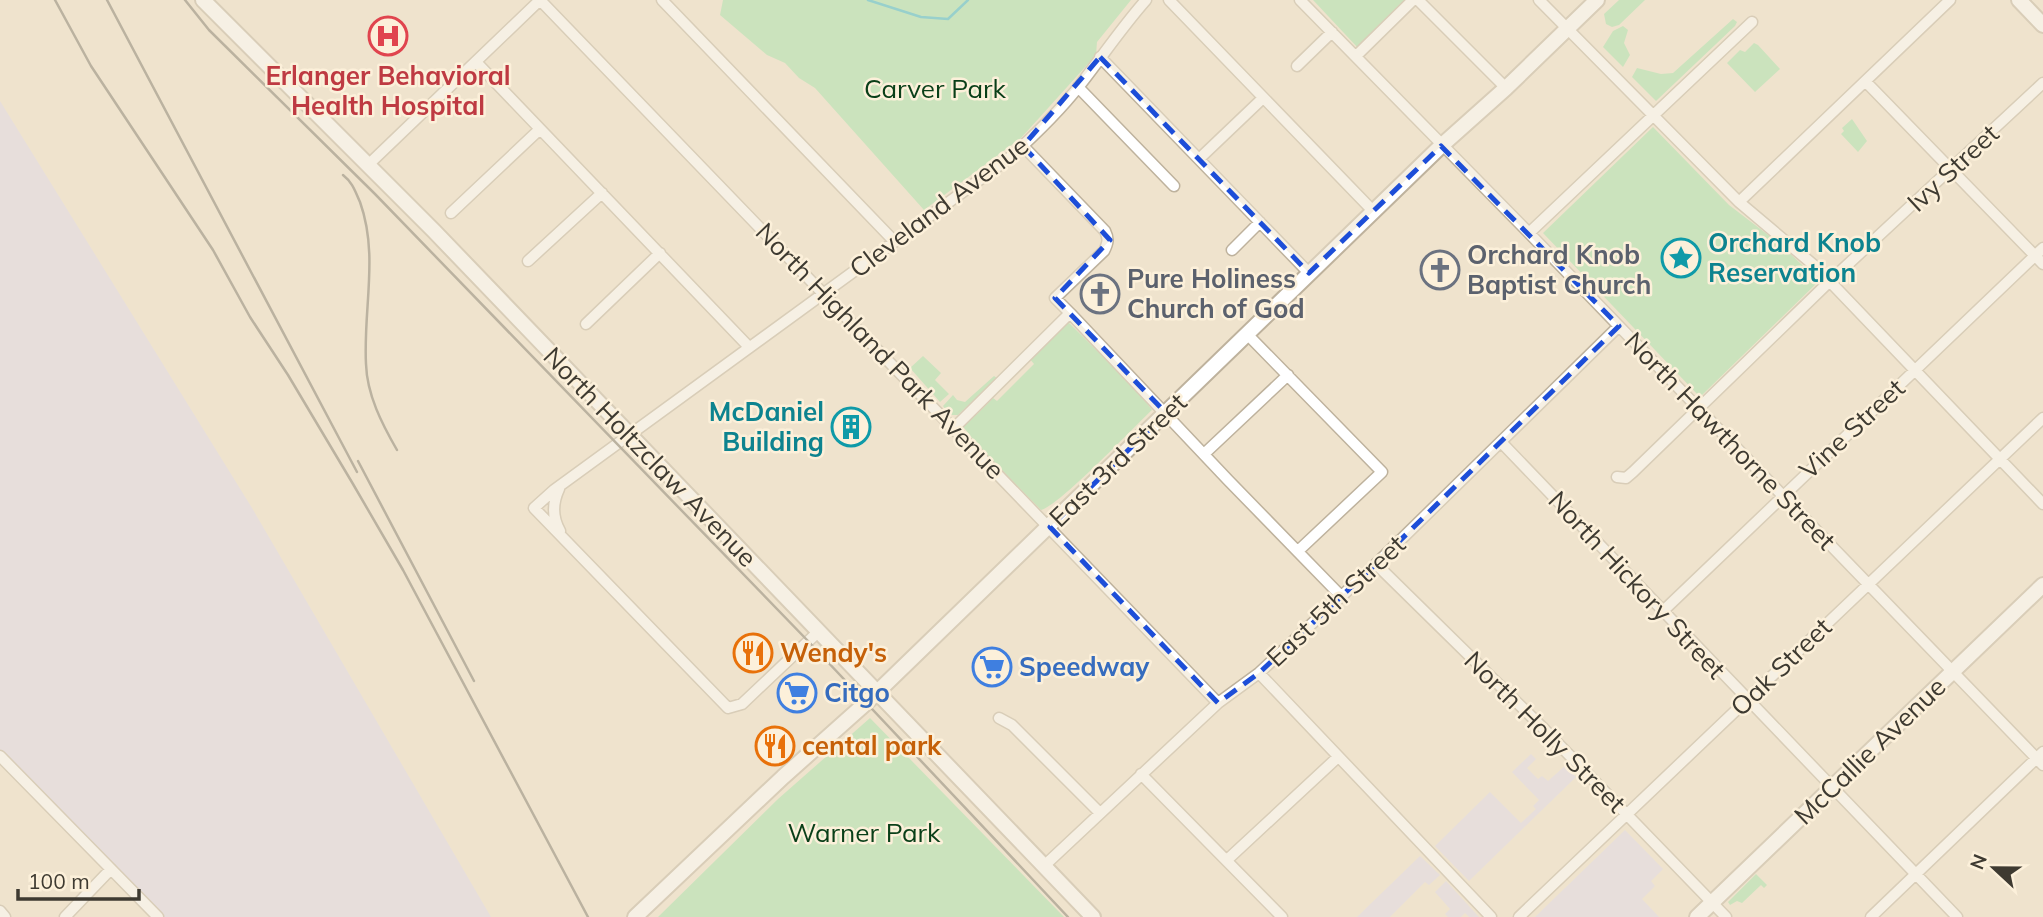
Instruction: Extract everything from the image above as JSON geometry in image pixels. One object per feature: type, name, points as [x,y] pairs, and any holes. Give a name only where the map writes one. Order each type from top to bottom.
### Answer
[{"type":"main road","name":"North Holtzclaw Avenue","points":[[203,0],[443,240],[1093,917]]},
{"type":"main road","name":"East 3rd Street","points":[[635,917],[705,849],[878,692],[1309,272],[1598,0]]},
{"type":"main road","points":[[2019,0],[2043,25]]},
{"type":"main road","name":"McCallie Avenue","points":[[1697,917],[2043,585]]},
{"type":"street","points":[[368,165],[540,0]]},
{"type":"street","name":"North Highland Park Avenue","points":[[540,0],[1218,703]]},
{"type":"street","points":[[662,0],[894,241]]},
{"type":"street","name":"Cleveland Avenue","points":[[568,543],[534,508],[561,485],[1008,159],[1045,126],[1146,0]]},
{"type":"street","points":[[1169,0],[1374,212]]},
{"type":"street","name":"North Hawthorne Street","points":[[1300,0],[1867,584],[2041,759]]},
{"type":"street","points":[[1356,57],[1416,0],[1506,88]]},
{"type":"street","points":[[1539,0],[1739,202],[1830,281],[2043,504]]},
{"type":"street","points":[[1739,202],[1950,0]]},
{"type":"street","points":[[1529,233],[1752,22]]},
{"type":"street","points":[[1297,66],[1332,32]]},
{"type":"street","points":[[1100,57],[1309,272]]},
{"type":"street","points":[[476,62],[749,347]]},
{"type":"street","points":[[1866,82],[1951,170],[2040,256]]},
{"type":"street","name":"Ivy Street","points":[[1616,477],[1626,478],[1633,472],[1830,281],[2043,83]]},
{"type":"street","points":[[1078,87],[1174,186]]},
{"type":"street","points":[[1199,159],[1263,98]]},
{"type":"street","points":[[452,212],[540,129]]},
{"type":"street","points":[[1023,146],[1108,237],[1104,251],[1055,298],[1341,596]]},
{"type":"street","points":[[528,261],[602,193]]},
{"type":"street","points":[[1232,250],[1260,222]]},
{"type":"street","points":[[586,324],[660,253]]},
{"type":"street","name":"Vine Street","points":[[1663,611],[1914,370],[2040,256]]},
{"type":"street","points":[[954,428],[1070,313]]},
{"type":"street","name":"East 5th Street","points":[[1044,866],[1218,703],[1259,673],[1376,564],[1619,326]]},
{"type":"street","points":[[1247,334],[1382,472],[1298,551]]},
{"type":"street","points":[[1204,454],[1288,375]]},
{"type":"street","name":"Oak Street","points":[[1519,917],[2043,418]]},
{"type":"street","name":"North Hickory Street","points":[[1502,442],[1956,917]]},
{"type":"street","points":[[561,485],[554,501],[554,513],[556,523],[568,543],[727,708],[742,704],[818,632]]},
{"type":"street","name":"North Holly Street","points":[[1376,564],[1544,729],[1726,917]]},
{"type":"street","points":[[1259,673],[1491,917]]},
{"type":"street","points":[[999,718],[1012,724],[1100,813]]},
{"type":"street","points":[[0,756],[158,917]]},
{"type":"street","points":[[1227,860],[1338,757]]},
{"type":"street","points":[[1871,917],[2041,759]]},
{"type":"street","points":[[1141,774],[1282,917]]},
{"type":"street","points":[[65,917],[111,869]]},
{"type":"street","points":[[0,911],[5,917]]},
{"type":"highlighted area","points":[[1100,57],[1309,273],[1441,146],[1619,326],[1376,564],[1259,673],[1218,703],[1050,527],[1166,413],[1055,298],[1110,240],[1023,146]]},
{"type":"shaded area","points":[[0,101],[252,508],[491,917],[161,917],[0,756]]},
{"type":"shaded area","points":[[1531,754],[1536,759],[1527,768],[1538,779],[1542,776],[1548,781],[1565,766],[1576,777],[1469,881],[1435,846],[1490,792],[1521,823],[1536,809],[1533,806],[1539,800],[1512,772]]},
{"type":"shaded area","points":[[1625,830],[1663,869],[1651,881],[1655,886],[1642,899],[1659,917],[1535,917]]},
{"type":"shaded area","points":[[1420,856],[1440,875],[1429,885],[1425,882],[1390,917],[1357,917]]},
{"type":"shaded area","points":[[1446,881],[1479,917],[1469,917],[1465,913],[1461,917],[1448,917],[1445,914],[1450,909],[1435,892]]},
{"type":"green space","name":"Carver Park","points":[[723,0],[1131,0],[1097,42],[1096,55],[1021,138],[924,210],[815,88],[799,78],[785,63],[767,55],[720,15]]},
{"type":"green space","points":[[1313,0],[1405,0],[1358,48]]},
{"type":"green space","points":[[1619,0],[1645,0],[1619,25],[1612,27],[1606,24],[1604,14]]},
{"type":"green space","points":[[1733,19],[1737,22],[1735,26],[1656,101],[1632,77],[1637,68],[1661,74],[1673,73]]},
{"type":"green space","points":[[1623,26],[1628,30],[1624,43],[1630,55],[1623,67],[1603,47],[1613,31]]},
{"type":"green space","points":[[1754,43],[1780,69],[1755,92],[1727,63],[1740,50],[1745,52]]},
{"type":"green space","points":[[1852,119],[1867,141],[1858,152],[1841,134],[1844,131],[1842,128]]},
{"type":"green space","name":"Orchard Knob Reservation","points":[[1653,127],[1729,205],[1780,244],[1819,281],[1700,397],[1543,233]]},
{"type":"green space","points":[[1067,321],[1137,390],[1152,410],[1079,481],[1041,510],[980,448],[961,424],[977,414],[993,398],[997,401],[1034,364],[1029,358]]},
{"type":"green space","points":[[923,356],[941,373],[935,380],[949,394],[940,402],[910,368]]},
{"type":"green space","points":[[994,376],[997,378],[958,415],[950,415],[943,406],[953,395],[957,400],[965,402]]},
{"type":"green space","name":"Warner Park","points":[[870,718],[1064,917],[658,917],[778,799]]},
{"type":"green space","points":[[1756,874],[1767,885],[1764,888],[1761,885],[1742,903],[1737,901],[1730,905],[1728,902]]},
{"type":"waterway","points":[[868,0],[921,17],[948,19],[968,0]]},
{"type":"railway","points":[[55,0],[91,66],[213,250],[250,317],[288,375],[403,570],[588,917]]},
{"type":"railway","points":[[107,0],[357,472]]},
{"type":"railway","points":[[185,0],[209,30],[375,194],[808,641],[1068,917]]},
{"type":"railway","points":[[343,175],[360,202],[369,242],[366,343],[369,387],[381,420],[397,450]]},
{"type":"railway","points":[[358,461],[474,681]]},
{"type":"place","name":"Erlanger Behavioral Health Hospital","points":[[388,36]]},
{"type":"place","name":"Orchard Knob Reservation","points":[[1681,258]]},
{"type":"place","name":"Orchard Knob Baptist Church","points":[[1440,270]]},
{"type":"place","name":"Pure Holiness Church of God","points":[[1100,294]]},
{"type":"place","name":"McDaniel Building","points":[[851,427]]},
{"type":"place","name":"Wendy's","points":[[753,653]]},
{"type":"place","name":"Speedway","points":[[992,667]]},
{"type":"place","name":"Citgo","points":[[797,693]]},
{"type":"place","name":"cental park","points":[[775,746]]}]
